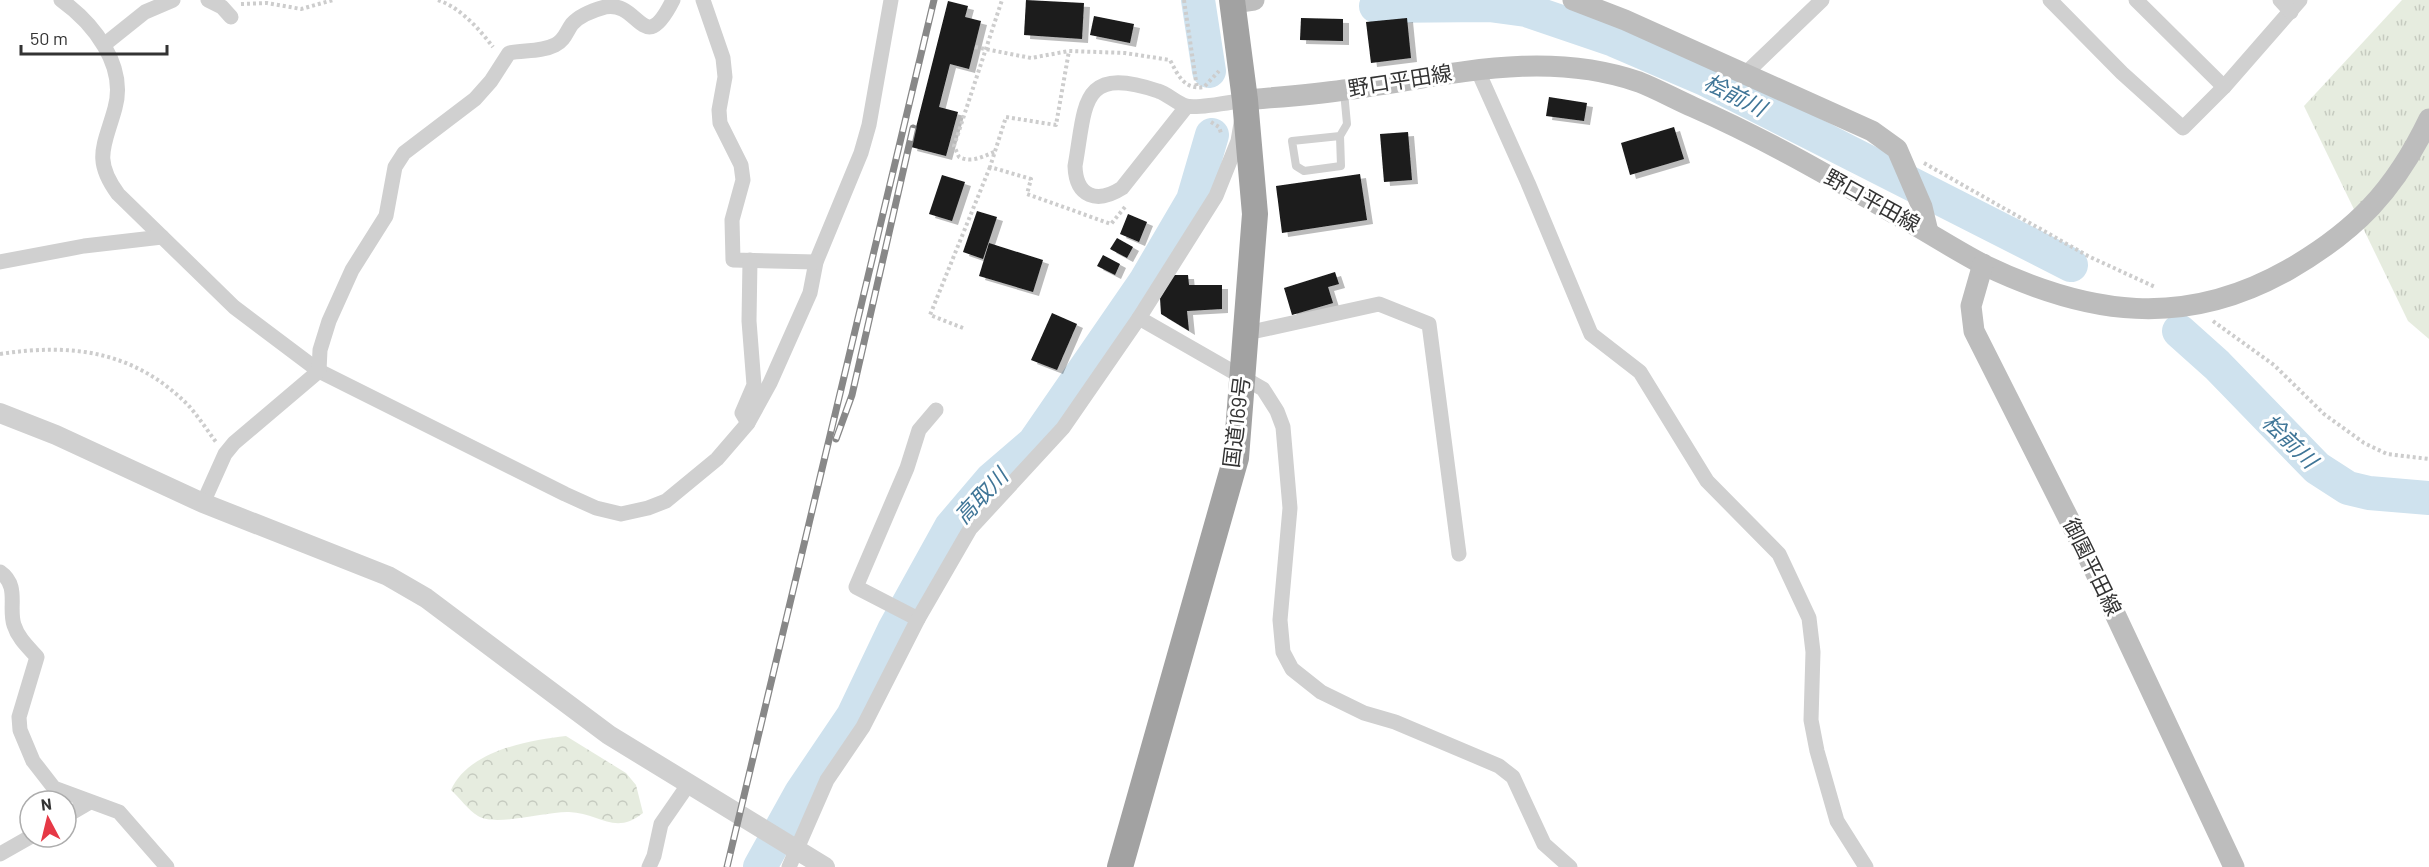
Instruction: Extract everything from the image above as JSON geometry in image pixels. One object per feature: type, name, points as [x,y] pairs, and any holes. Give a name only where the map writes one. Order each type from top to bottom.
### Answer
[{"type":"highway","name":"国道169号","points":[[1120,867],[1236,458],[1254,214],[1240,1]]},
{"type":"main road","points":[[1573,0],[1746,73],[1872,131],[1900,155],[1922,207],[1928,232]]},
{"type":"main road","name":"野口平田線","points":[[1245,100],[1344,90],[1477,69],[1557,64],[1638,82],[1750,132],[1983,264],[2052,294],[2120,308],[2170,310],[2194,307],[2255,289],[2321,251],[2352,229],[2387,192],[2414,151],[2429,119]]},
{"type":"main road","name":"御園平田線","points":[[1983,264],[1974,287],[1971,306],[1974,330],[2092,565],[2234,867]]},
{"type":"street","points":[[61,0],[105,44],[117,93],[102,152],[108,180],[118,194],[240,312],[319,371],[565,494],[596,508],[621,514],[666,501],[717,459],[748,423],[770,383],[810,293],[816,262],[870,125],[891,0]]},
{"type":"street","points":[[105,44],[145,12],[173,0]]},
{"type":"street","points":[[208,0],[227,12]]},
{"type":"street","points":[[202,503],[225,454],[234,443],[319,371],[323,336],[352,270],[386,216],[395,167],[411,147],[475,99],[491,81],[502,60],[509,53],[554,46],[564,39],[578,18],[615,5],[646,25],[654,26],[662,21],[673,0]]},
{"type":"street","points":[[703,0],[723,58],[725,77],[719,110],[720,123],[741,165],[743,180],[732,220],[733,260],[816,262]]},
{"type":"street","points":[[1746,73],[1822,0]]},
{"type":"street","points":[[2050,0],[2122,73],[2183,128],[2224,87],[2296,6],[2280,0]]},
{"type":"street","points":[[2136,0],[2224,87]]},
{"type":"street","points":[[1477,69],[1591,334],[1640,372],[1707,481],[1779,554],[1809,618],[1813,652],[1811,720],[1816,751],[1837,821],[1866,867]]},
{"type":"street","points":[[792,853],[827,780],[863,727],[908,614],[970,529],[1063,428],[1139,318],[1220,187],[1238,141],[1245,100],[1186,106],[1157,90],[1120,83],[1107,83],[1097,87],[1088,96],[1075,166],[1078,187],[1097,197],[1110,196],[1122,188],[1186,106]]},
{"type":"street","points":[[0,262],[84,246],[162,237]]},
{"type":"street","points":[[748,423],[742,413],[754,385],[749,321],[750,260]]},
{"type":"street","points":[[1247,333],[1379,304],[1429,324],[1459,554]]},
{"type":"street","points":[[1139,318],[1263,389],[1271,399],[1283,427],[1290,508],[1280,620],[1283,652],[1292,669],[1321,692],[1364,713],[1395,722],[1499,766],[1513,777],[1544,844],[1570,867]]},
{"type":"street","points":[[908,614],[856,587],[907,468],[919,430],[936,410]]},
{"type":"street","points":[[0,413],[56,435],[202,503],[388,576],[426,598],[609,735],[688,785],[768,831],[792,853],[825,867]]},
{"type":"street","points":[[0,572],[6,576],[14,593],[13,624],[22,640],[37,657],[19,717],[20,730],[27,750],[54,788],[90,802],[108,806],[119,812],[167,867]]},
{"type":"street","points":[[649,867],[654,856],[661,824],[688,785]]},
{"type":"street","points":[[78,809],[90,802]]},
{"type":"street","points":[[0,854],[18,844]]},
{"type":"lane","points":[[1340,136],[1292,141],[1296,166],[1304,171],[1341,166],[1340,136],[1347,124],[1344,90]]},
{"type":"path","points":[[227,12],[267,3],[301,9],[333,0]]},
{"type":"path","points":[[438,0],[453,8],[470,22],[502,60]]},
{"type":"path","points":[[994,152],[977,159],[965,160],[959,158],[954,146],[1002,0]]},
{"type":"path","points":[[1184,0],[1197,88]]},
{"type":"path","points":[[975,46],[1031,58],[1069,51],[1125,53],[1170,60],[1183,82],[1197,88],[1204,87],[1221,68]]},
{"type":"path","points":[[963,328],[930,315],[990,167],[1006,117],[1056,125],[1069,51]]},
{"type":"path","points":[[1208,120],[1219,127],[1224,142]]},
{"type":"path","points":[[1900,155],[1943,172],[1969,191],[2088,256],[2163,292]]},
{"type":"path","points":[[990,167],[1031,179],[1027,194],[1111,224],[1126,205]]},
{"type":"path","points":[[2194,307],[2274,365],[2324,414],[2364,443],[2387,454],[2429,459]]},
{"type":"path","points":[[0,354],[61,350],[106,355],[138,368],[167,386],[189,407],[225,454]]},
{"type":"green space","points":[[2402,0],[2429,0],[2429,339],[2408,321],[2304,106]]},
{"type":"green space","points":[[566,736],[626,773],[636,785],[643,813],[624,823],[607,822],[580,813],[569,812],[509,819],[486,819],[474,813],[451,790],[459,777],[485,757],[518,745]]},
{"type":"building","points":[[1026,0],[1084,3],[1082,39],[1024,35]]},
{"type":"building","points":[[948,1],[968,6],[965,17],[981,21],[969,69],[950,64],[939,107],[958,112],[946,156],[911,147]]},
{"type":"building","points":[[1094,16],[1134,24],[1130,43],[1090,35]]},
{"type":"building","points":[[1301,18],[1343,19],[1343,41],[1300,40]]},
{"type":"building","points":[[1407,18],[1411,58],[1371,63],[1366,22]]},
{"type":"building","points":[[1549,97],[1587,103],[1584,121],[1546,116]]},
{"type":"building","points":[[1674,127],[1684,159],[1630,175],[1621,143]]},
{"type":"building","points":[[1408,132],[1412,180],[1384,182],[1380,134]]},
{"type":"building","points":[[1360,174],[1367,220],[1282,233],[1276,186]]},
{"type":"building","points":[[942,175],[965,182],[952,221],[929,214]]},
{"type":"building","points":[[977,211],[997,217],[983,259],[963,252]]},
{"type":"building","points":[[1128,214],[1147,222],[1139,242],[1120,234]]},
{"type":"building","points":[[1117,238],[1133,247],[1127,258],[1110,249]]},
{"type":"building","points":[[989,243],[1043,260],[1033,292],[979,276]]},
{"type":"building","points":[[1103,255],[1120,264],[1115,275],[1097,266]]},
{"type":"building","points":[[1335,272],[1339,284],[1328,287],[1333,303],[1292,315],[1284,288]]},
{"type":"building","points":[[1174,275],[1188,275],[1189,285],[1222,285],[1222,309],[1187,311],[1189,331],[1161,314],[1160,298]]},
{"type":"building","points":[[1052,313],[1077,324],[1057,370],[1031,360]]},
{"type":"waterway","name":"高取川","points":[[1198,0],[1209,71]]},
{"type":"waterway","name":"桧前川","points":[[1376,6],[1489,5],[1526,10],[1614,40],[1705,79],[2071,265]]},
{"type":"waterway","name":"高取川","points":[[760,867],[801,793],[853,716],[894,630],[951,527],[991,480],[1034,443],[1145,282],[1193,200],[1212,135]]},
{"type":"waterway","name":"桧前川","points":[[2179,331],[2217,365],[2317,468],[2348,488],[2369,493],[2429,498]]},
{"type":"railway","points":[[727,867],[934,0]]},
{"type":"railway","points":[[836,439],[852,395],[913,128]]}]
